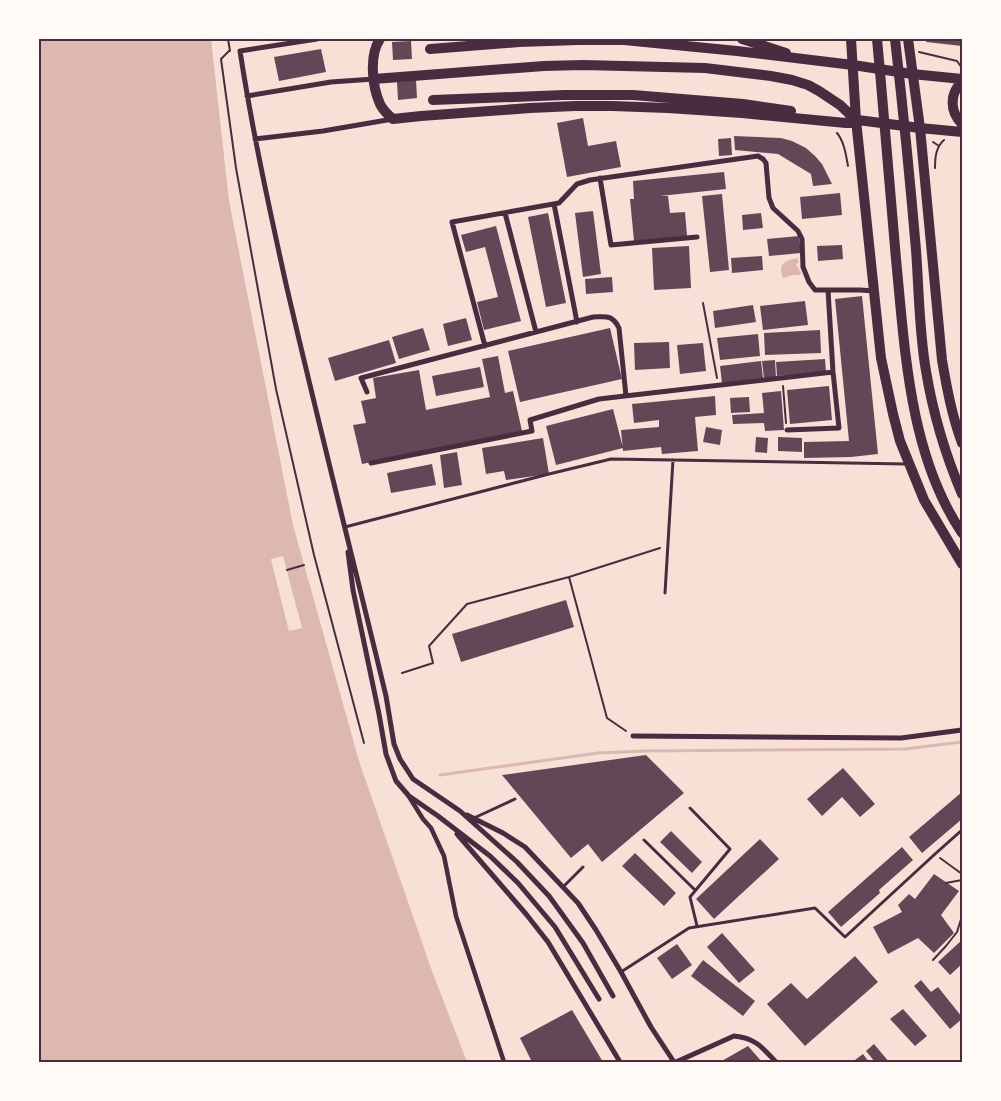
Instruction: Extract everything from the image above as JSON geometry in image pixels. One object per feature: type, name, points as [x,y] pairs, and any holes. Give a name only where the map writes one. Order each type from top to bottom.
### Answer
[{"type":"main road","points":[[380,39],[374,48],[372,61],[376,93],[380,105],[393,119],[575,106],[668,108],[751,113],[846,123],[852,123],[856,120]]},
{"type":"main road","points":[[742,39],[806,59]]},
{"type":"main road","points":[[851,39],[856,120],[881,358],[892,414],[900,441],[924,500],[962,564]]},
{"type":"main road","points":[[877,39],[908,378],[933,477],[962,533]]},
{"type":"main road","points":[[896,39],[910,176],[926,369],[934,412],[951,468],[962,494]]},
{"type":"main road","points":[[908,39],[920,128],[942,360],[946,388],[962,444]]},
{"type":"main road","points":[[430,49],[519,42],[624,40],[806,59],[962,80],[952,100],[952,108],[962,124]]},
{"type":"main road","points":[[374,79],[544,66],[705,68],[771,76],[808,85],[840,105],[856,120]]},
{"type":"main road","points":[[433,100],[564,95],[633,95],[743,104],[856,120],[962,132]]},
{"type":"street","points":[[317,39],[240,51],[255,140],[305,366],[386,696],[394,744],[400,759],[412,779],[460,811],[503,832],[525,847],[578,903],[621,972],[651,1027],[675,1062],[734,1036],[753,1040],[776,1062]]},
{"type":"street","points":[[247,96],[331,82],[374,79]]},
{"type":"street","points":[[255,140],[393,119]]},
{"type":"street","points":[[485,346],[452,222],[559,203],[577,184],[600,178],[758,156],[766,164],[773,208],[798,231],[802,239],[803,267],[809,282],[815,290],[874,291]]},
{"type":"street","points":[[600,178],[610,245],[697,237]]},
{"type":"street","points":[[554,204],[577,322]]},
{"type":"street","points":[[504,213],[536,332]]},
{"type":"street","points":[[787,430],[839,428],[833,372],[828,290]]},
{"type":"street","points":[[367,392],[361,378],[593,317],[609,316],[616,321],[619,328],[626,396]]},
{"type":"street","points":[[370,463],[532,431],[530,420],[599,399],[833,372]]},
{"type":"street","points":[[345,527],[353,590],[386,754],[396,780],[409,796],[490,856],[518,883],[556,927],[599,999]]},
{"type":"street","points":[[634,736],[901,738],[962,730]]},
{"type":"street","points":[[406,792],[422,819],[431,828],[444,856],[456,916],[504,1062]]},
{"type":"street","points":[[460,811],[517,862],[549,896],[583,943],[613,996]]},
{"type":"street","points":[[450,826],[548,942],[620,1062]]},
{"type":"lane","points":[[345,527],[611,459],[909,464]]},
{"type":"lane","points":[[665,593],[673,460]]},
{"type":"lane","points":[[473,818],[515,799]]},
{"type":"lane","points":[[690,808],[730,848],[690,897],[697,926]]},
{"type":"lane","points":[[621,972],[688,928],[697,926],[815,908],[845,937],[962,830]]},
{"type":"lane","points":[[644,840],[695,890]]},
{"type":"lane","points":[[563,887],[583,867]]},
{"type":"path","points":[[228,39],[229,51]]},
{"type":"path","points":[[240,51],[229,51],[221,59],[233,148],[276,389],[314,556],[364,743]]},
{"type":"path","points":[[920,52],[957,61],[962,68]]},
{"type":"path","points":[[831,130],[839,135],[848,166]]},
{"type":"path","points":[[935,168],[935,155],[941,143],[947,138]]},
{"type":"path","points":[[703,304],[719,385]]},
{"type":"path","points":[[783,378],[787,430]]},
{"type":"path","points":[[402,673],[433,663],[429,646],[468,604],[569,577],[667,546]]},
{"type":"path","points":[[287,570],[304,566]]},
{"type":"path","points":[[569,577],[607,718],[634,736]]},
{"type":"path","points":[[935,854],[962,874]]},
{"type":"path","points":[[946,883],[962,880]]},
{"type":"path","points":[[933,960],[958,932],[962,916]]},
{"type":"shaded area","points":[[39,39],[211,39],[229,201],[293,525],[359,761],[432,971],[467,1062],[39,1062]]},
{"type":"shaded area","points":[[797,258],[799,262],[796,264],[801,273],[800,275],[783,278],[781,269],[783,264]]},
{"type":"pier","points":[[283,556],[302,628],[289,631],[271,559]]},
{"type":"building","points":[[927,39],[962,39],[962,46],[926,42]]},
{"type":"building","points":[[411,41],[412,59],[393,60],[392,42]]},
{"type":"building","points":[[321,49],[326,72],[279,81],[274,57]]},
{"type":"building","points":[[416,80],[417,98],[398,100],[397,82]]},
{"type":"building","points":[[583,118],[588,146],[616,141],[621,167],[567,177],[557,123]]},
{"type":"building","points":[[734,136],[781,138],[792,141],[806,148],[815,156],[822,164],[832,184],[813,186],[811,174],[778,154],[735,150]]},
{"type":"building","points":[[731,138],[732,155],[719,156],[718,139]]},
{"type":"building","points":[[724,172],[726,189],[660,196],[668,196],[670,213],[685,212],[687,236],[634,241],[630,199],[634,199],[633,181]]},
{"type":"building","points":[[840,193],[842,215],[802,219],[800,197]]},
{"type":"building","points":[[722,194],[729,270],[710,272],[702,196]]},
{"type":"building","points":[[593,211],[601,274],[583,277],[575,213]]},
{"type":"building","points":[[548,213],[566,303],[546,307],[528,217]]},
{"type":"building","points":[[761,213],[763,228],[743,230],[742,215]]},
{"type":"building","points":[[496,226],[521,321],[484,330],[477,302],[498,297],[485,247],[466,252],[461,235]]},
{"type":"building","points":[[799,236],[801,253],[769,256],[767,239]]},
{"type":"building","points":[[842,245],[843,259],[818,261],[817,246]]},
{"type":"building","points":[[689,246],[691,288],[654,290],[652,248]]},
{"type":"building","points":[[762,256],[763,270],[732,273],[731,258]]},
{"type":"building","points":[[612,277],[613,292],[586,294],[585,279]]},
{"type":"building","points":[[862,296],[878,454],[851,457],[804,458],[804,442],[849,441],[835,299]]},
{"type":"building","points":[[805,301],[808,325],[763,330],[760,306]]},
{"type":"building","points":[[753,305],[756,322],[715,328],[713,311]]},
{"type":"building","points":[[466,318],[472,340],[448,346],[443,324]]},
{"type":"building","points":[[423,328],[430,350],[399,359],[392,337]]},
{"type":"building","points":[[610,328],[622,379],[520,402],[508,351]]},
{"type":"building","points":[[820,330],[821,353],[765,355],[764,333]]},
{"type":"building","points":[[758,334],[760,356],[720,360],[717,338]]},
{"type":"building","points":[[389,340],[396,363],[335,381],[328,358]]},
{"type":"building","points":[[669,342],[670,368],[635,370],[634,343]]},
{"type":"building","points":[[703,343],[706,371],[680,374],[677,345]]},
{"type":"building","points":[[498,356],[505,393],[513,391],[522,431],[362,464],[353,425],[366,423],[361,401],[376,398],[373,378],[419,370],[426,410],[490,397],[482,359]]},
{"type":"building","points":[[825,359],[826,372],[777,376],[776,362]]},
{"type":"building","points":[[775,360],[776,378],[764,379],[762,361]]},
{"type":"building","points":[[761,361],[763,378],[722,383],[720,366]]},
{"type":"building","points":[[480,367],[484,387],[436,396],[432,376]]},
{"type":"building","points":[[829,386],[832,420],[790,424],[787,390]]},
{"type":"building","points":[[781,391],[784,430],[765,431],[764,423],[733,424],[732,415],[764,413],[762,393]]},
{"type":"building","points":[[715,396],[716,415],[695,417],[698,451],[662,454],[661,447],[623,451],[621,430],[659,427],[659,420],[634,423],[632,404]]},
{"type":"building","points":[[749,397],[750,412],[731,413],[730,398]]},
{"type":"building","points":[[613,409],[623,448],[556,465],[546,426]]},
{"type":"building","points":[[706,427],[722,430],[720,445],[703,442]]},
{"type":"building","points":[[756,437],[768,438],[767,453],[755,452]]},
{"type":"building","points":[[778,437],[802,438],[802,452],[778,451]]},
{"type":"building","points":[[543,438],[549,474],[506,480],[504,471],[486,474],[482,448]]},
{"type":"building","points":[[457,452],[462,485],[444,488],[440,455]]},
{"type":"building","points":[[432,464],[436,485],[391,493],[387,473]]},
{"type":"building","points":[[566,600],[574,627],[461,662],[452,634]]},
{"type":"building","points":[[646,755],[684,793],[602,862],[588,844],[571,858],[502,775]]},
{"type":"building","points":[[843,768],[875,804],[860,817],[842,797],[822,816],[807,799]]},
{"type":"building","points":[[962,792],[962,819],[922,853],[909,837]]},
{"type":"building","points":[[671,831],[702,862],[692,873],[660,842]]},
{"type":"building","points":[[760,839],[779,859],[714,919],[696,899]]},
{"type":"building","points":[[902,847],[913,860],[879,890],[880,893],[841,927],[828,912]]},
{"type":"building","points":[[635,853],[676,893],[664,906],[622,866]]},
{"type":"building","points":[[934,874],[959,891],[941,915],[954,933],[934,953],[918,938],[888,954],[873,927],[902,912],[898,905],[909,894],[915,899]]},
{"type":"building","points":[[722,933],[755,970],[739,983],[707,947]]},
{"type":"building","points":[[962,940],[962,964],[950,975],[938,962]]},
{"type":"building","points":[[677,944],[692,965],[672,979],[657,958]]},
{"type":"building","points":[[855,956],[878,982],[805,1046],[767,1004],[791,983],[807,999]]},
{"type":"building","points":[[703,960],[755,1001],[743,1016],[691,976]]},
{"type":"building","points":[[921,980],[931,992],[938,987],[962,1017],[950,1029],[914,986]]},
{"type":"building","points":[[903,1009],[927,1036],[915,1046],[890,1019]]},
{"type":"building","points":[[572,1010],[603,1062],[532,1062],[520,1038]]},
{"type":"building","points":[[874,1044],[889,1062],[875,1062],[866,1051]]},
{"type":"building","points":[[748,1046],[762,1062],[720,1062]]},
{"type":"building","points":[[863,1054],[869,1062],[856,1062],[855,1060]]},
{"type":"waterway","points":[[440,775],[598,753],[905,749],[962,742]]}]
